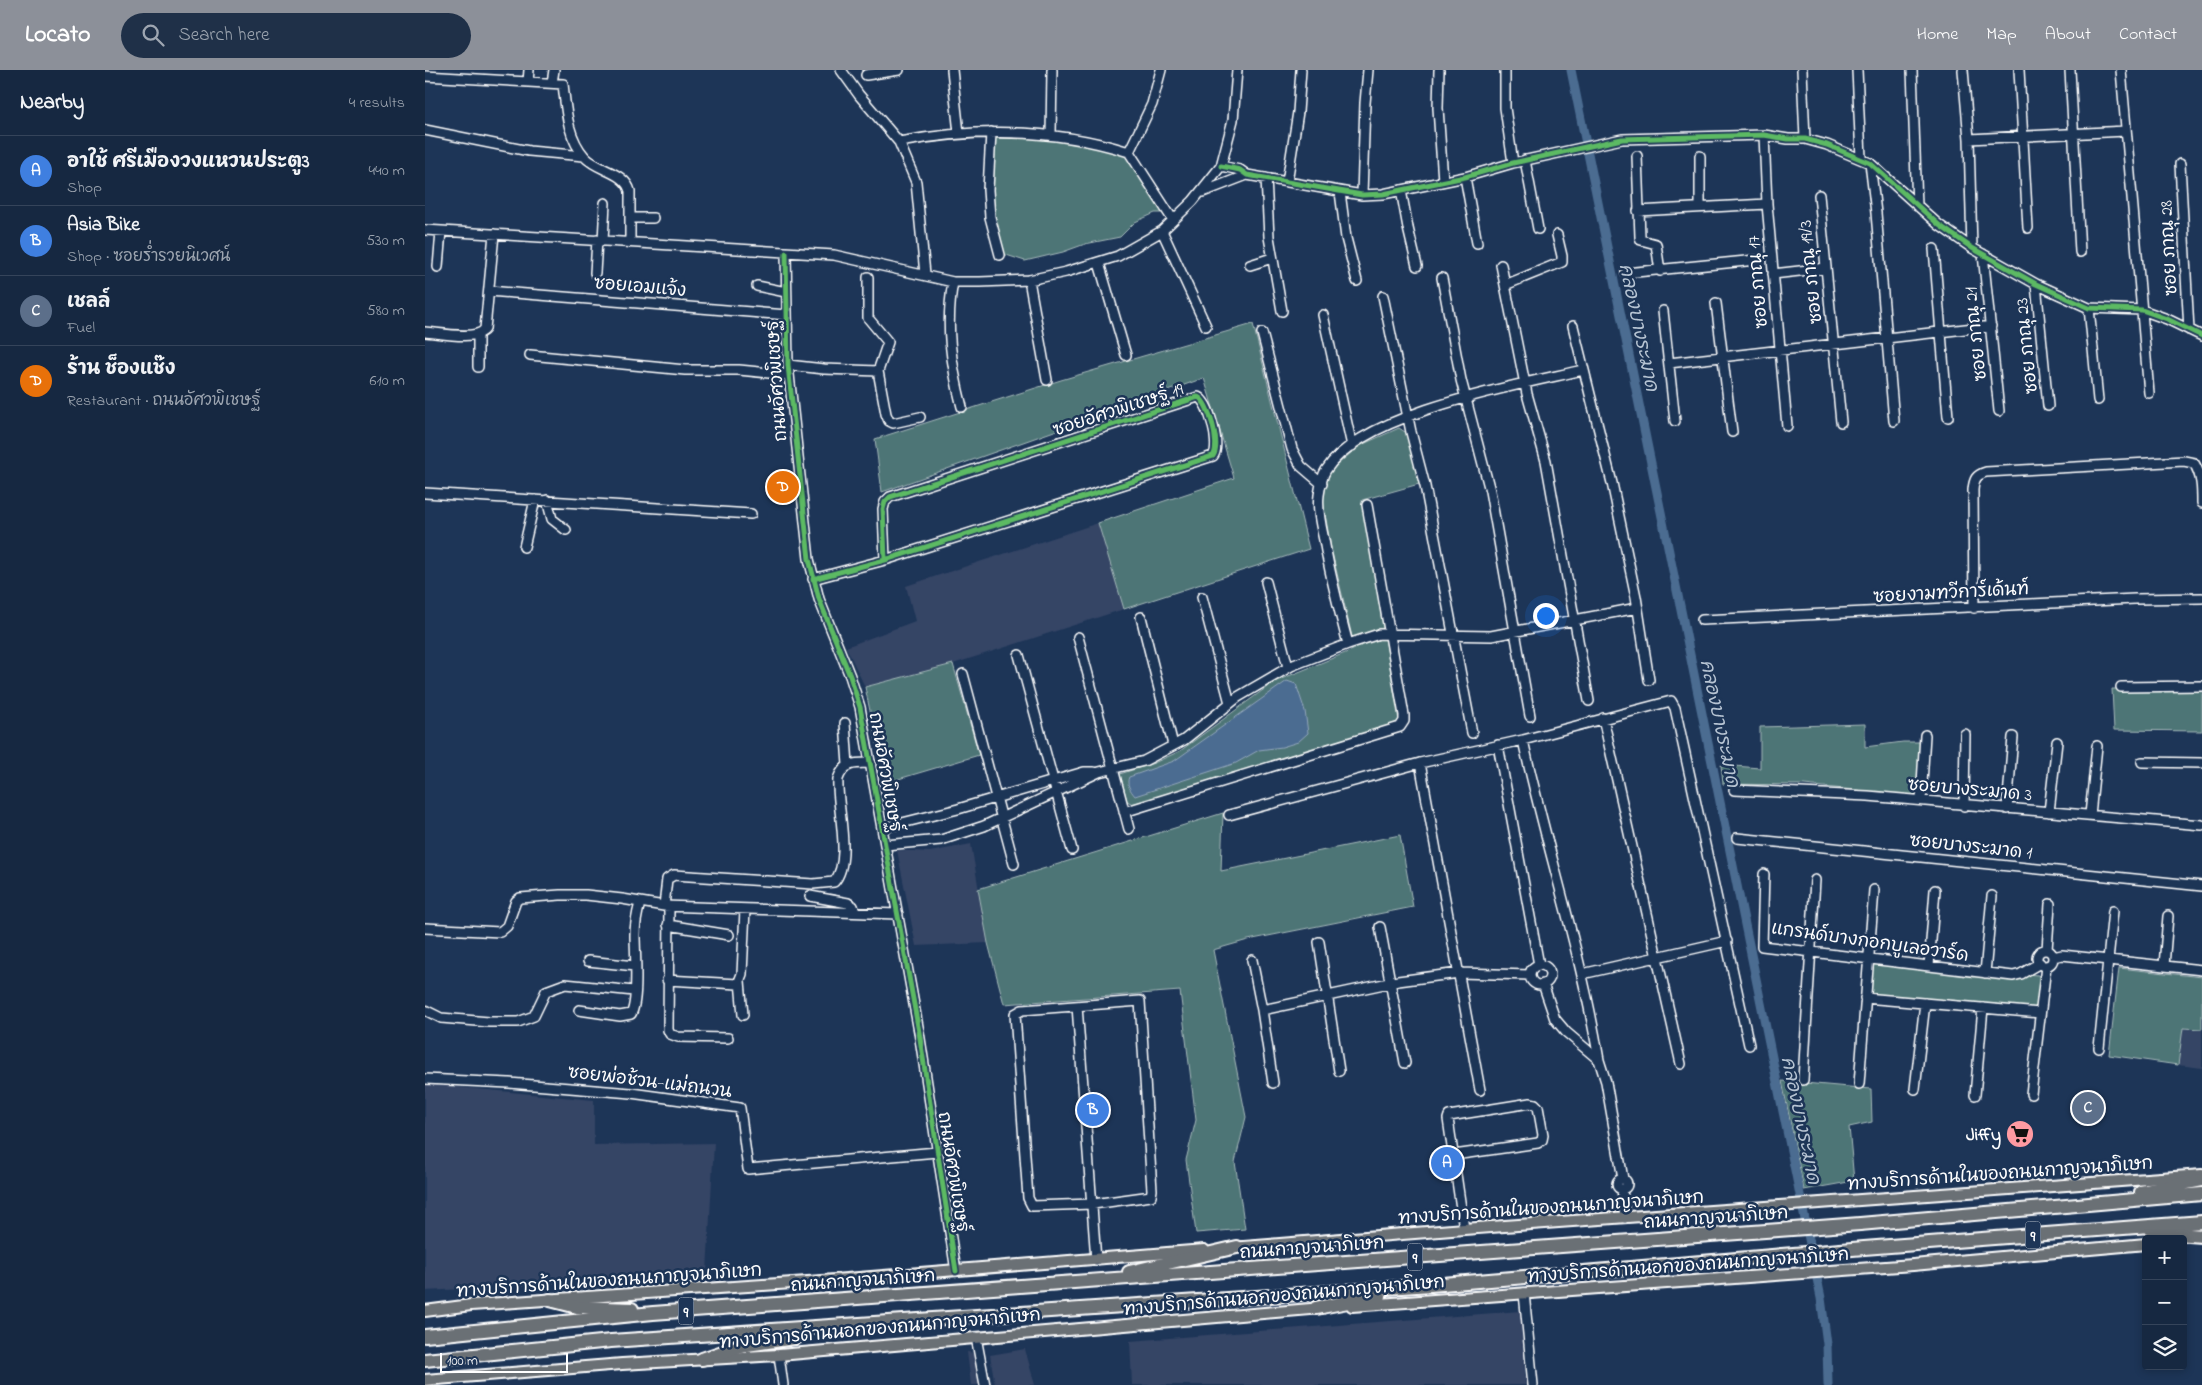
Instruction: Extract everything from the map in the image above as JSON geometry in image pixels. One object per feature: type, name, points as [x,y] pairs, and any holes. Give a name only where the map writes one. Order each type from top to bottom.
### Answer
[{"type":"highway","points":[[2082,1204],[2202,1180]]},
{"type":"highway","name":"ถนนกาญจนาภิเษก","points":[[425,1336],[653,1313],[1743,1233],[2202,1194]]},
{"type":"highway","name":"9","points":[[425,1360],[611,1341],[1431,1285],[1864,1248],[2202,1222]]},
{"type":"highway","points":[[2113,1229],[2202,1238]]},
{"type":"highway","points":[[1087,1281],[1237,1247]]},
{"type":"highway","points":[[1316,1308],[1431,1285]]},
{"type":"highway","points":[[550,1300],[577,1307],[615,1308],[653,1313]]},
{"type":"highway","points":[[703,1359],[740,1346],[795,1338],[815,1328]]},
{"type":"main road","name":"ทางบริการด้านในของถนนกาญจนาภิเษก","points":[[425,1311],[1095,1260],[1464,1229],[2202,1174]]},
{"type":"main road","points":[[2187,1240],[2202,1238]]},
{"type":"main road","name":"ทางบริการด้านนอกของถนนกาญจนาภิเษก","points":[[425,1380],[779,1355],[1316,1308],[1866,1268],[2142,1244]]},
{"type":"street","points":[[528,82],[529,70]]},
{"type":"street","points":[[552,83],[553,70]]},
{"type":"street","points":[[841,70],[859,95],[899,142],[916,182],[920,207],[925,274]]},
{"type":"street","points":[[866,75],[899,70]]},
{"type":"street","points":[[952,70],[959,132]]},
{"type":"street","points":[[1051,135],[1052,70]]},
{"type":"street","points":[[1129,152],[1152,104],[1161,70]]},
{"type":"street","points":[[425,230],[820,254],[855,258],[953,282],[1029,280],[1099,263],[1118,256],[1162,231],[1201,192],[1221,166],[1233,120],[1237,70]]},
{"type":"street","points":[[1287,182],[1298,112],[1301,70]]},
{"type":"street","points":[[1362,195],[1368,70]]},
{"type":"street","points":[[1439,70],[1438,108],[1443,181]]},
{"type":"street","points":[[1505,70],[1505,108],[1513,163]]},
{"type":"street","points":[[1802,70],[1805,139]]},
{"type":"street","points":[[1857,70],[1861,158]]},
{"type":"street","points":[[1912,70],[1917,206]]},
{"type":"street","points":[[1963,70],[1969,139],[1972,248]]},
{"type":"street","points":[[2019,70],[2028,228]]},
{"type":"street","points":[[2070,70],[2080,252]]},
{"type":"street","points":[[2121,70],[2149,392]]},
{"type":"street","points":[[425,76],[466,74],[528,82],[563,84],[571,134],[584,156],[590,162],[629,184],[631,191],[630,242]]},
{"type":"street","points":[[425,130],[529,151],[584,156]]},
{"type":"street","points":[[1969,139],[2126,131]]},
{"type":"street","points":[[899,142],[959,132],[1051,135],[1097,142],[1129,152],[1173,220]]},
{"type":"street","points":[[991,132],[988,190],[990,217],[1000,255]]},
{"type":"street","points":[[1221,166],[1240,170],[1247,175],[1362,195],[1401,190],[1465,177],[1525,160],[1622,139],[1764,135],[1788,139],[1805,139],[1818,142],[1870,163],[1939,225],[1972,248],[2036,284],[2089,308],[2142,310],[2202,336]]},
{"type":"street","name":"ซอย ภาณุ 17","points":[[1764,135],[1767,204],[1787,426]]},
{"type":"street","points":[[1637,156],[1639,237],[1641,240],[1656,244],[1660,271]]},
{"type":"street","points":[[1700,156],[1700,207]]},
{"type":"street","points":[[1525,160],[1538,229]]},
{"type":"street","points":[[1870,163],[1894,421]]},
{"type":"street","name":"ซอย ภาณุ 28","points":[[2180,164],[2189,330]]},
{"type":"street","points":[[1201,192],[1247,175]]},
{"type":"street","points":[[1465,177],[1477,243]]},
{"type":"street","points":[[1266,178],[1272,258],[1282,311]]},
{"type":"street","points":[[1401,190],[1417,266]]},
{"type":"street","points":[[1340,192],[1346,238],[1357,282]]},
{"type":"street","name":"ซอย ภาณุ 19/3","points":[[1819,195],[1841,422]]},
{"type":"street","points":[[595,273],[605,203]]},
{"type":"street","points":[[1638,211],[1767,204]]},
{"type":"street","points":[[630,218],[653,218]]},
{"type":"street","points":[[438,267],[441,231]]},
{"type":"street","points":[[1162,231],[1206,326]]},
{"type":"street","points":[[425,332],[474,336],[485,329],[494,234]]},
{"type":"street","points":[[1505,285],[1562,262],[1557,235]]},
{"type":"street","points":[[1934,249],[1949,417]]},
{"type":"street","name":"ถนนอัศวพิเชษฐ์","points":[[786,253],[788,365],[813,579],[860,707],[898,914],[955,1271]]},
{"type":"street","name":"ซอย ภาณุ 21","points":[[1983,254],[1999,411]]},
{"type":"street","points":[[1250,265],[1272,258]]},
{"type":"street","points":[[1626,273],[1756,260]]},
{"type":"street","points":[[1099,263],[1126,355]]},
{"type":"street","points":[[1501,264],[1525,383],[1545,461],[1589,701]]},
{"type":"street","points":[[1773,274],[1825,268]]},
{"type":"street","points":[[868,277],[868,318],[888,342],[878,371],[889,421],[898,423],[920,417]]},
{"type":"street","points":[[1442,278],[1466,398],[1490,491],[1530,716]]},
{"type":"street","points":[[1029,280],[1047,380]]},
{"type":"street","points":[[953,282],[949,302],[948,330],[955,379],[962,407]]},
{"type":"street","name":"ซอย ภาณุ 23","points":[[2036,284],[2048,406]]},
{"type":"street","points":[[757,286],[786,292]]},
{"type":"street","name":"ซอยเอมแจ้ง","points":[[489,291],[787,315]]},
{"type":"street","points":[[1383,296],[1425,486],[1473,733]]},
{"type":"street","points":[[1716,303],[1731,432]]},
{"type":"street","points":[[2089,308],[2098,400]]},
{"type":"street","points":[[1663,311],[1675,421]]},
{"type":"street","points":[[1323,315],[1352,446]]},
{"type":"street","points":[[1573,326],[1612,483],[1649,680]]},
{"type":"street","points":[[1669,363],[1991,326]]},
{"type":"street","points":[[1262,333],[1292,449],[1301,466],[1322,484]]},
{"type":"street","points":[[478,334],[478,367]]},
{"type":"street","points":[[529,356],[695,371],[739,370],[789,375]]},
{"type":"street","points":[[788,365],[824,369],[878,371]]},
{"type":"street","points":[[1347,644],[1328,566],[1320,522],[1319,497],[1325,471],[1338,456],[1361,439],[1408,416],[1466,398],[1583,370]]},
{"type":"street","name":"ซอยอัศวพิเชษฐ์ 19","points":[[813,579],[885,560],[1213,456],[1217,446],[1216,437],[1206,405],[1198,397],[890,497],[885,502],[883,509],[885,560]]},
{"type":"street","points":[[1974,608],[1973,490],[1974,480],[1979,474],[2184,461],[2194,463],[2199,470],[2202,481],[2202,503]]},
{"type":"street","points":[[425,492],[751,514]]},
{"type":"street","points":[[524,547],[535,500]]},
{"type":"street","points":[[547,500],[552,519],[565,530]]},
{"type":"street","points":[[1124,812],[1401,727],[1404,715],[1367,505]]},
{"type":"street","points":[[1266,582],[1288,667]]},
{"type":"street","points":[[1202,598],[1230,703]]},
{"type":"street","name":"ซอยงามทวีการ์เด้นท์","points":[[1702,620],[2135,599],[2202,598]]},
{"type":"street","points":[[885,845],[941,840],[984,826],[1099,772],[1144,761],[1183,740],[1230,703],[1288,667],[1347,644],[1379,634],[1491,636],[1637,608]]},
{"type":"street","points":[[1141,617],[1173,745]]},
{"type":"street","points":[[1078,637],[1129,829]]},
{"type":"street","points":[[1019,655],[1072,850]]},
{"type":"street","points":[[963,674],[1014,864]]},
{"type":"street","points":[[2121,687],[2202,686]]},
{"type":"street","points":[[1229,815],[1420,763],[1523,740],[1663,701],[1671,701],[1675,708],[1749,1045]]},
{"type":"street","points":[[1603,718],[1681,1064]]},
{"type":"street","points":[[845,723],[848,764]]},
{"type":"street","points":[[1921,800],[1925,734]]},
{"type":"street","points":[[1964,806],[1965,734]]},
{"type":"street","points":[[2007,809],[2013,737]]},
{"type":"street","points":[[1523,740],[1538,810],[1559,879],[1582,974],[1599,1060],[1606,1082],[1623,1179],[1618,1182],[1619,1188],[1622,1189],[1625,1218]]},
{"type":"street","points":[[2049,812],[2057,742]]},
{"type":"street","points":[[1498,745],[1539,965]]},
{"type":"street","points":[[2090,816],[2097,746]]},
{"type":"street","points":[[728,1038],[678,1037],[669,1034],[667,1024],[667,879],[674,874],[813,884],[834,882],[839,875],[843,841],[838,779],[841,770],[848,764],[871,762]]},
{"type":"street","points":[[2142,762],[2202,763]]},
{"type":"street","points":[[1420,763],[1480,1090]]},
{"type":"street","points":[[882,828],[996,798],[1083,772],[1099,772]]},
{"type":"street","name":"ซอยบางระมาด 3","points":[[1734,790],[1921,800],[1964,806],[2202,825]]},
{"type":"street","name":"ซอยบางระมาด 1","points":[[1737,838],[2202,886]]},
{"type":"street","name":"แกรนด์บางกอกบูเลอวาร์ด","points":[[1764,874],[1762,946],[2013,976],[2043,964]]},
{"type":"street","points":[[1803,1080],[1815,880]]},
{"type":"street","points":[[1859,1084],[1874,890]]},
{"type":"street","points":[[1929,966],[1935,890]]},
{"type":"street","points":[[425,928],[500,932],[507,926],[515,901],[520,898],[540,896],[586,896],[667,906],[898,914]]},
{"type":"street","points":[[810,896],[848,903],[853,906],[855,912]]},
{"type":"street","points":[[1985,973],[1991,896]]},
{"type":"street","points":[[579,1010],[626,1016],[633,1011],[636,920],[640,903]]},
{"type":"street","points":[[2043,964],[2052,962],[2050,954],[2050,904]]},
{"type":"street","points":[[743,1016],[740,981],[745,909]]},
{"type":"street","points":[[2099,1048],[2113,911]]},
{"type":"street","points":[[2164,966],[2168,916]]},
{"type":"street","points":[[668,926],[729,935]]},
{"type":"street","points":[[1380,926],[1392,982],[1405,1063]]},
{"type":"street","points":[[1582,974],[1727,941]]},
{"type":"street","points":[[1319,942],[1339,1071]]},
{"type":"street","points":[[2031,1094],[2040,1013],[2043,964],[2038,959],[2039,954],[2062,954],[2202,970]]},
{"type":"street","points":[[1252,960],[1273,1082]]},
{"type":"street","points":[[588,961],[635,966]]},
{"type":"street","points":[[1539,965],[1545,967],[1549,972],[1548,980],[1543,984],[1534,983],[1530,975],[1532,969],[1539,965]]},
{"type":"street","points":[[1262,1010],[1392,982],[1459,973],[1530,975]]},
{"type":"street","points":[[667,980],[734,984],[740,981]]},
{"type":"street","points":[[1543,984],[1555,1019],[1571,1036],[1599,1060]]},
{"type":"street","points":[[425,1010],[441,1018],[518,1022],[534,1016],[546,991],[559,985],[634,991]]},
{"type":"street","points":[[1865,998],[2040,1013]]},
{"type":"street","points":[[1139,1001],[1151,1196],[1093,1204],[1032,1206],[1028,1198],[1015,1014],[1023,1010],[1139,1001]]},
{"type":"street","points":[[1915,1089],[1925,1003]]},
{"type":"street","points":[[1077,1006],[1093,1204],[1095,1260]]},
{"type":"street","points":[[1975,1095],[1983,1008]]},
{"type":"street","name":"ซอยพ่อช้วน-แม่ถนวน","points":[[425,1079],[509,1083],[631,1093],[740,1108],[748,1169],[937,1152]]},
{"type":"street","points":[[1454,1155],[1537,1143],[1542,1140],[1543,1135],[1538,1107],[1531,1103],[1452,1114],[1448,1119],[1464,1229]]},
{"type":"street","points":[[1524,1293],[1533,1385]]},
{"type":"street","points":[[976,1337],[985,1385]]},
{"type":"street","points":[[779,1355],[783,1385]]},
{"type":"shaded area","points":[[1098,523],[1124,609],[953,664],[865,687],[846,647],[915,621],[906,586]]},
{"type":"shaded area","points":[[1287,681],[1296,684],[1305,711],[1308,733],[1298,742],[1282,747],[1259,750],[1236,763],[1135,796],[1128,785],[1129,777],[1174,761]]},
{"type":"shaded area","points":[[971,844],[988,943],[916,946],[897,850],[930,852]]},
{"type":"shaded area","points":[[2183,1028],[2202,1029],[2202,1068],[2178,1065]]},
{"type":"shaded area","points":[[425,1084],[594,1100],[594,1145],[714,1143],[707,1272],[540,1285],[425,1291]]},
{"type":"shaded area","points":[[1520,1311],[1526,1385],[1132,1385],[1130,1341]]},
{"type":"shaded area","points":[[1025,1349],[1035,1385],[995,1385],[990,1355]]},
{"type":"shaded area","points":[[967,1352],[976,1353],[982,1385],[971,1385]]},
{"type":"green space","points":[[993,136],[1054,138],[1128,147],[1163,213],[1155,213],[1135,222],[1120,237],[1085,244],[1063,252],[1025,261],[1003,254],[994,216],[991,189]]},
{"type":"green space","points":[[1253,324],[1309,549],[1124,609],[1098,523],[1234,478],[1204,378],[882,492],[875,439],[1061,380]]},
{"type":"green space","points":[[1399,428],[1408,434],[1419,484],[1362,500],[1399,721],[1394,725],[1133,804],[1127,801],[1120,774],[1154,763],[1180,751],[1274,682],[1355,649],[1331,548],[1322,496],[1330,471],[1359,446]]},
{"type":"green space","points":[[953,664],[979,755],[885,783],[865,687]]},
{"type":"green space","points":[[2112,689],[2202,690],[2202,731],[2114,730]]},
{"type":"green space","points":[[1865,724],[1865,747],[1903,742],[1921,742],[1916,796],[1804,785],[1723,784],[1721,765],[1760,768],[1760,727]]},
{"type":"green space","points":[[1223,813],[1221,871],[1400,835],[1413,907],[1248,940],[1213,950],[1246,1117],[1235,1162],[1245,1229],[1196,1233],[1186,1160],[1196,1120],[1180,991],[1004,1004],[988,943],[978,889]]},
{"type":"green space","points":[[1873,963],[2038,975],[2041,980],[2037,1008],[1871,994]]},
{"type":"green space","points":[[2119,968],[2202,977],[2202,1029],[2183,1028],[2178,1065],[2109,1055]]},
{"type":"green space","points":[[1782,1081],[1871,1089],[1872,1122],[1849,1127],[1854,1181],[1804,1190]]},
{"type":"waterway","name":"คลองบางระมาด","points":[[1571,70],[1821,1298],[1827,1344],[1828,1385]]},
{"type":"cycle path","points":[[1221,166],[1240,170],[1247,175],[1362,195],[1383,194],[1465,177],[1513,163],[1622,139],[1764,135],[1788,139],[1805,139],[1827,145],[1870,163],[1939,225],[1972,248],[2036,284],[2089,308],[2142,310],[2167,319],[2202,336]]},
{"type":"cycle path","points":[[786,253],[788,365],[809,559],[819,599],[850,676],[860,707],[919,1032],[956,1271]]},
{"type":"cycle path","points":[[813,579],[885,560],[1213,456],[1216,443],[1210,415],[1198,397],[890,497],[885,502],[883,509],[885,560]]},
{"type":"place","name":"ร้าน ช็องแช๊ง","points":[[783,487]]},
{"type":"place","name":"เชลล์","points":[[2088,1108]]},
{"type":"place","name":"Asia Bike","points":[[1093,1110]]},
{"type":"place","name":"Jiffy","points":[[2020,1134]]},
{"type":"place","name":"อาใช้ ศรีเมืองวงแหวนประตู3","points":[[1447,1163]]}]
